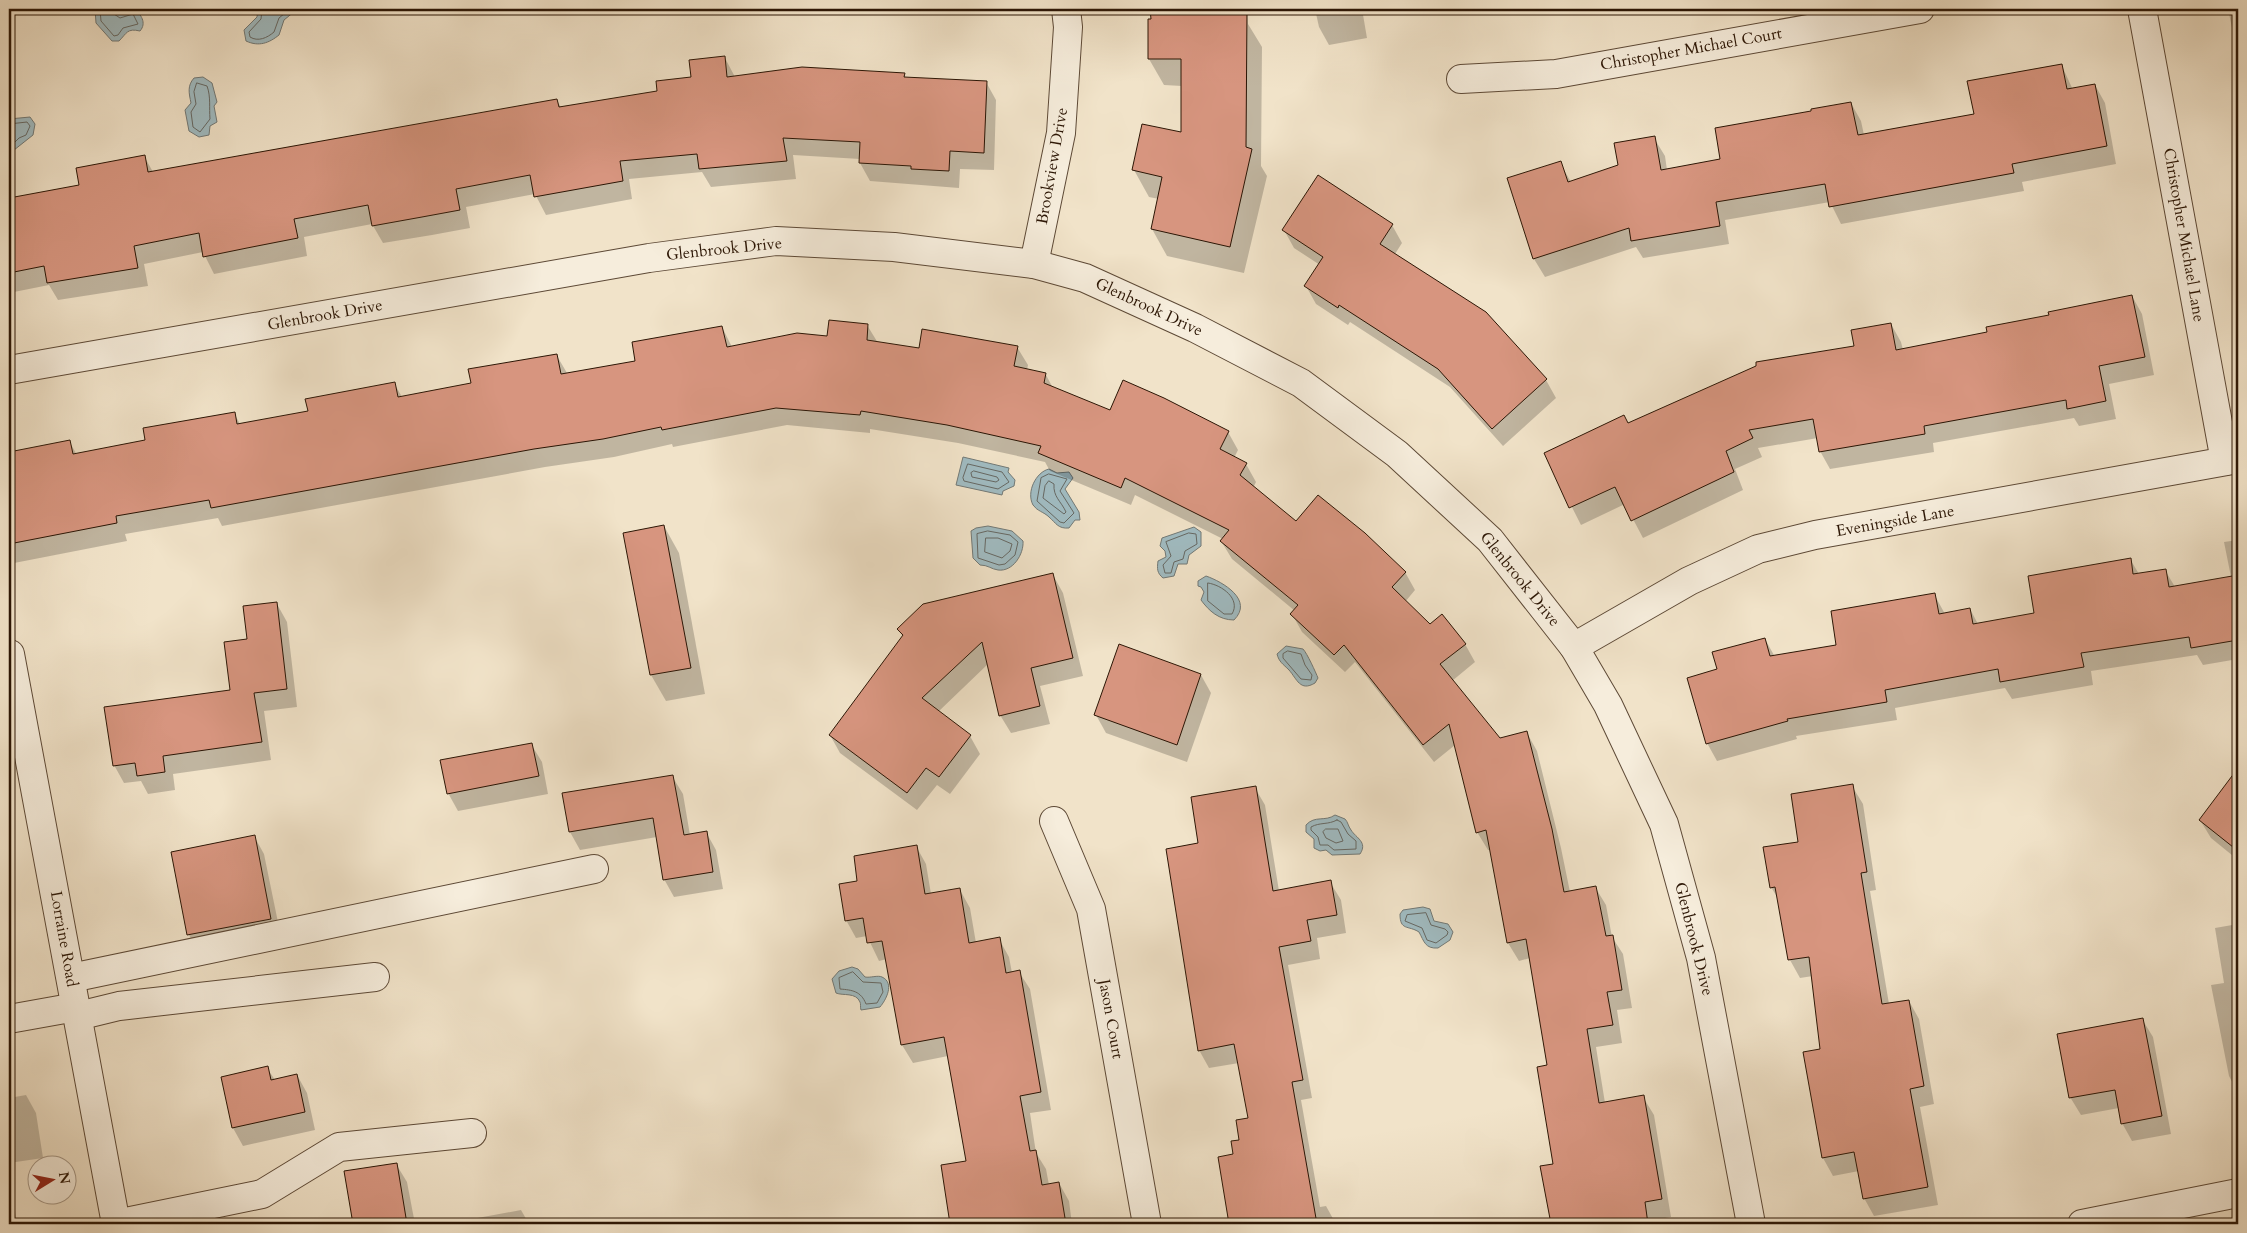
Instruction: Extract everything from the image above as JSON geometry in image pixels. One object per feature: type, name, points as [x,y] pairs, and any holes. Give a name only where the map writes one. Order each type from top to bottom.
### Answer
[{"type":"street","name":"Brookview Drive","points":[[1034,264],[1061,133],[1068,28],[1066,9]]},
{"type":"street","name":"Christopher Michael Court","points":[[1461,79],[1556,74],[1920,9]]},
{"type":"street","name":"Christopher Michael Lane","points":[[2142,9],[2232,460]]},
{"type":"street","name":"Glenbrook Drive","points":[[9,370],[649,258],[776,241],[894,247],[1034,264],[1084,278],[1196,328],[1301,383],[1397,454],[1490,540],[1574,647],[1608,705],[1664,824],[1701,958],[1751,1224]]},
{"type":"street","name":"Eveningside Lane","points":[[1574,647],[1689,581],[1758,549],[1815,535],[2232,460]]},
{"type":"street","name":"Lorraine Road","points":[[10,654],[116,1224]]},
{"type":"street","name":"Jason Court","points":[[1054,821],[1091,908],[1147,1224]]},
{"type":"street","points":[[71,978],[594,869]]},
{"type":"street","points":[[9,1019],[375,977]]},
{"type":"street","points":[[116,1224],[262,1194],[338,1147],[472,1133]]},
{"type":"street","points":[[2082,1224],[2238,1193]]},
{"type":"water","points":[[95,9],[117,9],[121,13],[128,9],[134,9],[142,19],[142,28],[140,31],[132,30],[128,32],[119,41],[112,41],[96,23]]},
{"type":"water","points":[[258,9],[295,9],[295,11],[284,20],[279,35],[268,42],[255,44],[246,41],[244,30],[257,17]]},
{"type":"water","points":[[203,77],[212,83],[217,102],[214,106],[217,122],[210,126],[209,135],[199,137],[189,131],[185,110],[191,103],[190,84],[194,78]]},
{"type":"water","points":[[30,117],[35,124],[33,135],[9,154],[9,119]]},
{"type":"water","points":[[963,457],[1009,468],[1008,472],[1015,480],[1014,486],[1003,491],[1002,495],[956,485]]},
{"type":"water","points":[[1049,469],[1057,473],[1069,472],[1073,478],[1065,489],[1079,512],[1080,520],[1075,520],[1069,528],[1062,528],[1057,525],[1035,507],[1031,500],[1033,483],[1040,474]]},
{"type":"water","points":[[988,526],[1012,531],[1023,541],[1022,551],[1013,565],[1008,568],[998,570],[980,565],[973,558],[971,531]]},
{"type":"water","points":[[1194,527],[1201,532],[1201,546],[1189,555],[1187,564],[1178,564],[1174,576],[1163,578],[1158,569],[1158,561],[1166,557],[1165,551],[1160,546],[1162,538]]},
{"type":"water","points":[[1206,576],[1228,587],[1238,599],[1239,613],[1234,620],[1229,620],[1215,614],[1201,600],[1204,592],[1198,586],[1198,581]]},
{"type":"water","points":[[1286,646],[1303,649],[1318,678],[1315,683],[1306,686],[1302,685],[1280,661],[1277,654]]},
{"type":"water","points":[[1335,815],[1347,821],[1351,830],[1362,843],[1363,846],[1360,854],[1332,855],[1326,850],[1320,851],[1314,848],[1314,839],[1306,832],[1306,825],[1313,820]]},
{"type":"water","points":[[1423,907],[1430,909],[1434,921],[1448,924],[1453,932],[1450,940],[1438,948],[1428,946],[1419,932],[1405,927],[1401,923],[1400,914],[1403,910]]},
{"type":"water","points":[[852,967],[858,969],[865,977],[880,976],[886,980],[889,987],[888,992],[880,1007],[861,1010],[860,1002],[856,997],[836,993],[832,979],[839,971]]},
{"type":"building","points":[[1150,9],[1247,9],[1246,147],[1252,149],[1230,247],[1151,229],[1162,177],[1132,170],[1142,124],[1181,132],[1181,59],[1148,59],[1148,19],[1151,19]]},
{"type":"building","points":[[725,56],[727,77],[802,67],[905,73],[904,77],[987,81],[984,153],[950,151],[949,171],[911,169],[911,166],[859,163],[860,142],[783,138],[787,161],[699,169],[697,154],[620,161],[623,181],[534,197],[530,175],[456,189],[460,210],[372,226],[368,205],[294,219],[298,238],[203,257],[199,233],[134,246],[138,268],[47,283],[44,266],[9,273],[9,198],[79,185],[76,168],[145,155],[148,172],[557,99],[559,107],[657,91],[656,81],[691,77],[689,60]]},
{"type":"building","points":[[2062,64],[2067,89],[2095,84],[2107,146],[2012,164],[2014,173],[1829,207],[1825,184],[1716,202],[1720,226],[1631,241],[1629,228],[1533,259],[1507,178],[1561,161],[1568,182],[1618,165],[1614,143],[1655,136],[1661,170],[1720,159],[1715,128],[1851,102],[1858,135],[1974,114],[1967,81]]},
{"type":"building","points":[[1318,175],[1393,224],[1380,244],[1486,312],[1547,379],[1492,429],[1438,369],[1339,305],[1338,308],[1304,286],[1323,257],[1282,230]]},
{"type":"building","points":[[2132,295],[2145,357],[2099,366],[2106,401],[2067,409],[2066,400],[1924,426],[1925,434],[1819,452],[1813,419],[1749,430],[1753,438],[1726,451],[1734,472],[1631,521],[1615,487],[1569,508],[1544,453],[1624,415],[1628,423],[1756,366],[1756,362],[1854,346],[1851,330],[1891,323],[1896,350],[1987,332],[1986,327],[2049,315],[2048,312]]},
{"type":"building","points":[[829,320],[868,324],[867,340],[919,348],[922,329],[1018,346],[1014,366],[1046,373],[1044,383],[1110,410],[1123,380],[1164,398],[1229,431],[1220,449],[1247,463],[1240,475],[1296,521],[1318,495],[1365,533],[1406,572],[1392,587],[1430,624],[1442,614],[1466,644],[1440,664],[1500,738],[1527,731],[1552,829],[1564,892],[1596,886],[1606,936],[1613,935],[1622,990],[1607,992],[1613,1025],[1587,1029],[1599,1103],[1644,1095],[1662,1199],[1645,1202],[1648,1224],[1551,1224],[1540,1166],[1553,1164],[1537,1067],[1547,1065],[1526,939],[1507,943],[1486,830],[1476,833],[1449,724],[1423,745],[1344,645],[1334,655],[1290,614],[1298,605],[1220,541],[1229,530],[1125,478],[1121,488],[1038,453],[1041,446],[947,425],[861,411],[860,415],[776,408],[662,430],[661,427],[603,439],[534,449],[211,508],[209,500],[116,516],[117,523],[9,544],[9,452],[70,440],[73,454],[145,440],[143,428],[235,412],[237,424],[308,411],[305,399],[395,382],[398,397],[471,383],[468,369],[557,354],[561,374],[635,361],[632,342],[722,326],[727,347],[797,333],[827,336]]},
{"type":"building","points":[[664,525],[691,668],[650,675],[623,533]]},
{"type":"building","points":[[2131,558],[2133,574],[2166,569],[2169,587],[2238,575],[2238,640],[2191,648],[2189,637],[2081,653],[2084,667],[2000,682],[1998,669],[1885,690],[1887,702],[1787,719],[1788,721],[1706,744],[1687,678],[1717,669],[1712,652],[1765,638],[1770,656],[1836,645],[1831,611],[1935,593],[1939,614],[1970,608],[1973,624],[2034,613],[2028,576]]},
{"type":"building","points":[[1053,573],[1073,658],[1031,668],[1040,706],[999,716],[982,642],[922,698],[971,735],[939,777],[926,768],[907,793],[829,735],[903,635],[897,629],[923,604]]},
{"type":"building","points":[[277,602],[287,689],[254,693],[262,742],[163,756],[165,772],[137,776],[135,763],[113,766],[104,707],[230,690],[224,642],[247,639],[243,606]]},
{"type":"building","points":[[1119,644],[1201,674],[1177,745],[1094,715]]},
{"type":"building","points":[[532,743],[539,776],[447,794],[440,760]]},
{"type":"building","points":[[2238,768],[2238,851],[2199,820]]},
{"type":"building","points":[[673,775],[684,835],[707,831],[713,872],[663,880],[653,818],[569,832],[562,793]]},
{"type":"building","points":[[1853,784],[1867,872],[1861,873],[1882,1004],[1909,1000],[1924,1086],[1910,1089],[1928,1187],[1863,1199],[1854,1152],[1822,1158],[1803,1052],[1820,1049],[1809,957],[1788,960],[1775,887],[1770,888],[1763,847],[1798,842],[1791,794]]},
{"type":"building","points":[[1256,786],[1273,891],[1331,880],[1337,915],[1307,920],[1311,941],[1279,947],[1303,1080],[1292,1082],[1317,1224],[1229,1224],[1218,1157],[1233,1154],[1231,1141],[1239,1140],[1236,1120],[1248,1118],[1234,1044],[1198,1051],[1166,849],[1198,843],[1191,797]]},
{"type":"building","points":[[255,835],[271,919],[187,935],[171,852]]},
{"type":"building","points":[[917,845],[925,894],[960,888],[969,943],[1000,937],[1006,973],[1020,970],[1041,1092],[1020,1096],[1030,1151],[1036,1150],[1042,1185],[1059,1182],[1066,1224],[950,1224],[941,1165],[966,1161],[944,1037],[901,1045],[882,941],[867,943],[863,918],[845,921],[839,884],[857,881],[854,856]]},
{"type":"building","points":[[2143,1018],[2162,1116],[2121,1124],[2115,1090],[2069,1098],[2057,1034]]},
{"type":"building","points":[[268,1066],[271,1080],[297,1074],[305,1112],[232,1128],[221,1077]]},
{"type":"building","points":[[397,1163],[407,1224],[353,1224],[344,1171]]}]
